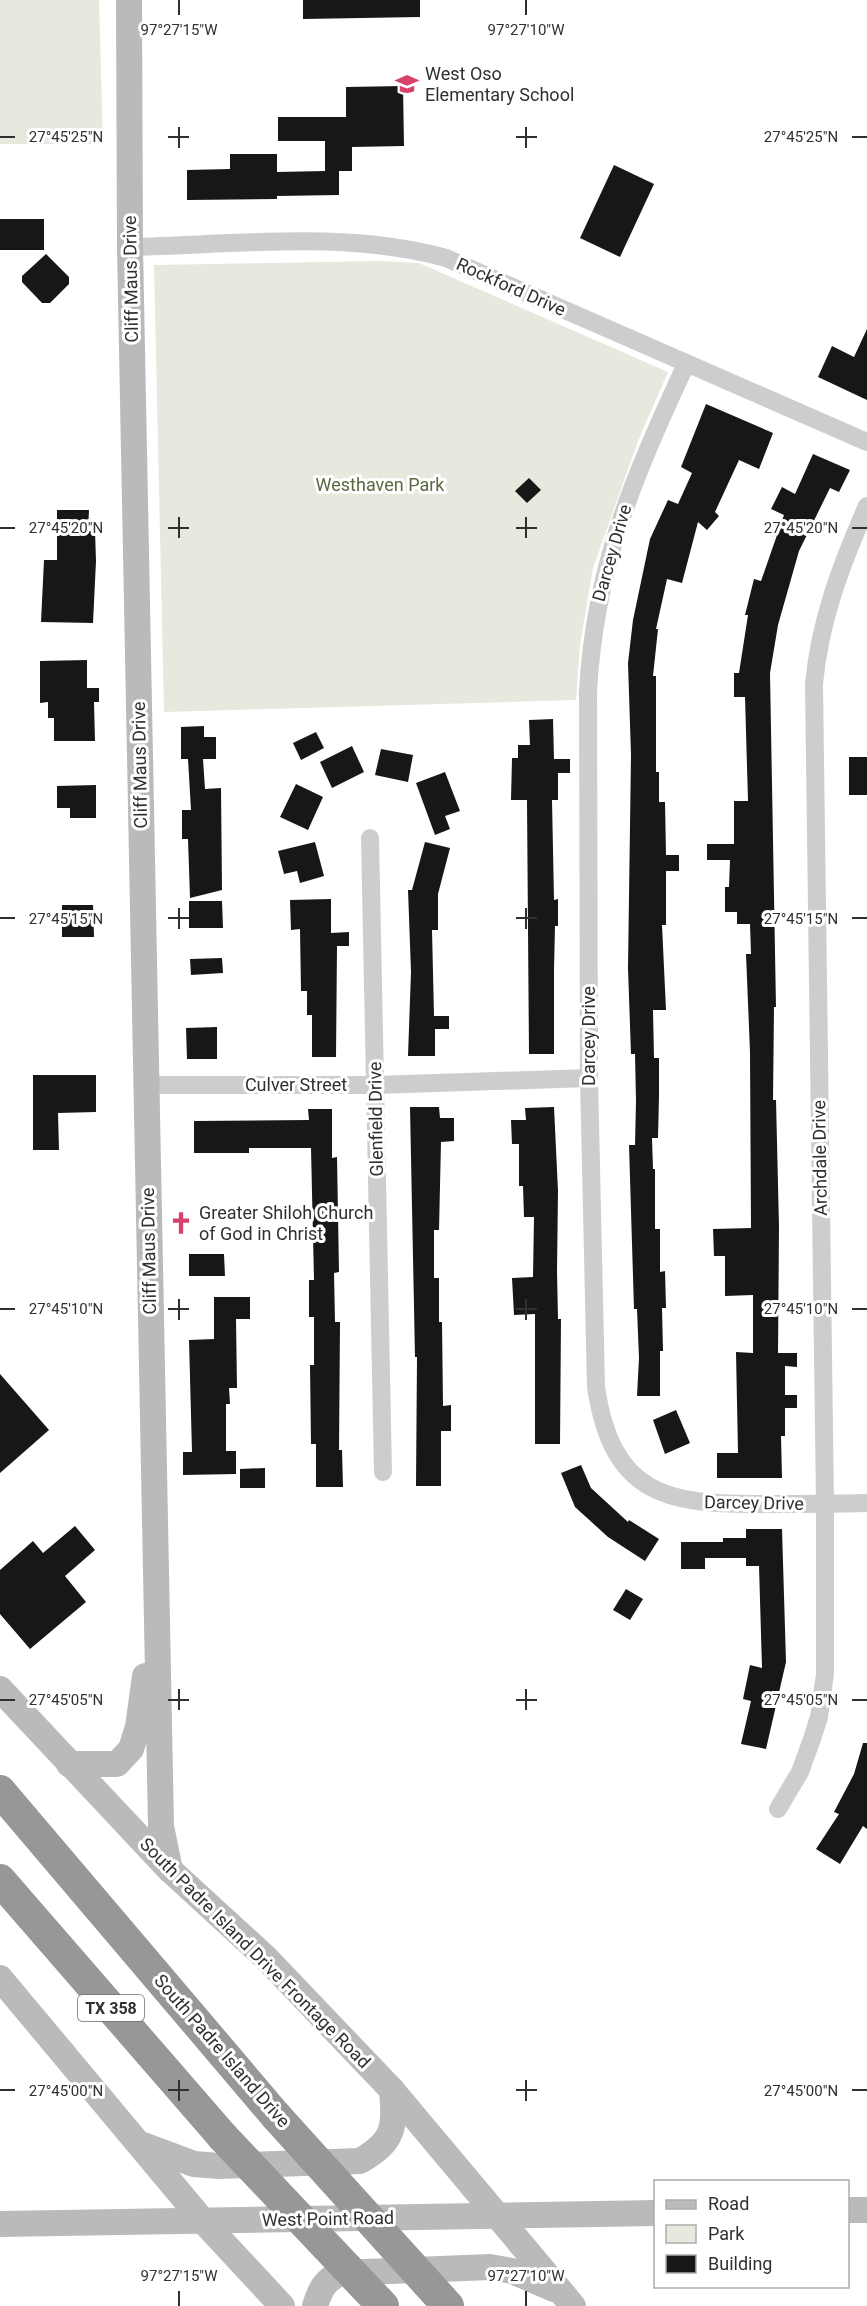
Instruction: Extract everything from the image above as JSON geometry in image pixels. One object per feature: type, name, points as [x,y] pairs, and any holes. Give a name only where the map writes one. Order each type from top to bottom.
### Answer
[{"type":"highway","name":"South Padre Island Drive","points":[[0,1791],[276,2116],[448,2306]]},
{"type":"highway","name":"TX 358","points":[[0,1880],[223,2137],[383,2306]]},
{"type":"highway","points":[[0,1913],[223,2137]]},
{"type":"street","name":"Cliff Maus Drive","points":[[129,0],[130,247],[154,1529],[161,1826],[170,1870]]},
{"type":"street","name":"Rockford Drive","points":[[130,247],[327,242],[377,243],[446,258],[867,442]]},
{"type":"street","name":"Darcey Drive","points":[[686,364],[642,460],[624,507],[609,552],[591,639],[588,691],[589,1078],[596,1387],[601,1421],[607,1438],[624,1465],[640,1481],[662,1493],[682,1500],[717,1505],[867,1503]]},
{"type":"street","name":"Archdale Drive","points":[[778,1809],[800,1772],[821,1705],[825,1674],[825,1504],[814,684],[825,613],[845,555],[867,506]]},
{"type":"street","name":"Glenfield Drive","points":[[370,838],[382,1472]]},
{"type":"street","name":"Culver Street","points":[[146,1084],[376,1084],[589,1078]]},
{"type":"street","name":"Cliff Maus Drive","points":[[69,1764],[117,1764],[131,1749],[138,1727],[145,1676],[154,1529]]},
{"type":"street","name":"South Padre Island Drive Frontage Road","points":[[0,1689],[170,1870],[265,1957],[392,2090],[567,2300]]},
{"type":"street","points":[[0,1978],[140,2143],[203,2222],[282,2306]]},
{"type":"street","points":[[140,2143],[194,2164],[219,2166],[360,2161],[378,2151],[388,2140],[394,2119],[392,2090]]},
{"type":"street","points":[[849,2210],[867,2210]]},
{"type":"street","name":"West Point Road","points":[[0,2224],[654,2213]]},
{"type":"street","points":[[315,2306],[327,2280],[340,2274],[490,2267],[512,2271],[567,2300]]},
{"type":"green space","points":[[0,0],[99,0],[103,144],[0,144]]},
{"type":"green space","name":"Westhaven Park","points":[[378,261],[419,263],[668,372],[638,441],[593,568],[580,645],[576,700],[164,712],[154,265]]},
{"type":"building","points":[[303,0],[420,0],[420,17],[303,19]]},
{"type":"building","points":[[403,86],[404,146],[352,147],[352,171],[339,171],[339,195],[277,196],[277,199],[187,200],[187,170],[230,169],[230,154],[277,154],[277,172],[325,171],[325,141],[278,141],[278,117],[346,117],[346,87]]},
{"type":"building","points":[[614,165],[654,184],[620,257],[580,238]]},
{"type":"building","points":[[0,219],[44,219],[44,250],[0,250]]},
{"type":"building","points":[[46,254],[69,277],[69,284],[50,303],[42,303],[22,282],[22,276]]},
{"type":"building","points":[[867,329],[867,400],[818,377],[832,346],[854,357]]},
{"type":"building","points":[[706,404],[773,433],[759,469],[739,460],[715,512],[719,516],[707,530],[698,522],[682,583],[667,579],[656,629],[658,629],[653,676],[656,676],[656,772],[659,772],[659,802],[665,802],[666,855],[679,855],[679,871],[666,871],[666,925],[662,925],[666,1010],[653,1010],[654,1058],[659,1058],[658,1138],[652,1138],[653,1169],[655,1169],[655,1229],[660,1229],[660,1272],[665,1271],[666,1308],[662,1308],[663,1351],[660,1351],[660,1396],[637,1396],[639,1358],[637,1309],[634,1309],[629,1145],[635,1145],[636,1101],[635,1054],[631,1054],[628,968],[631,755],[628,663],[633,620],[650,539],[668,500],[678,504],[692,473],[681,467]]},
{"type":"building","points":[[813,454],[850,470],[839,492],[830,488],[799,551],[778,625],[770,673],[776,1007],[774,1007],[773,1100],[776,1100],[779,1227],[778,1353],[797,1353],[797,1367],[785,1366],[785,1395],[797,1395],[797,1408],[785,1408],[785,1436],[781,1436],[782,1478],[717,1478],[717,1453],[738,1453],[736,1352],[753,1353],[753,1295],[725,1296],[725,1256],[714,1256],[713,1229],[751,1228],[750,1052],[746,954],[751,954],[750,924],[737,924],[737,912],[725,912],[725,887],[729,887],[730,860],[707,860],[707,844],[734,844],[734,801],[748,801],[745,697],[734,697],[734,673],[739,673],[748,615],[745,615],[754,579],[761,581],[784,515],[771,509],[782,487],[795,494]]},
{"type":"building","points":[[529,478],[541,490],[527,503],[515,491]]},
{"type":"building","points":[[57,510],[89,510],[88,531],[95,531],[93,623],[41,622],[44,560],[57,560]]},
{"type":"building","points":[[87,660],[87,688],[99,688],[99,702],[94,702],[95,741],[54,741],[54,718],[48,718],[48,702],[40,703],[40,661]]},
{"type":"building","points":[[553,719],[554,759],[570,759],[570,773],[558,773],[558,800],[552,800],[554,900],[558,899],[558,926],[555,926],[554,1054],[529,1054],[527,800],[511,800],[512,758],[518,758],[518,745],[530,745],[529,720]]},
{"type":"building","points":[[204,726],[204,737],[216,737],[216,759],[203,759],[205,789],[221,788],[222,890],[190,898],[188,839],[182,839],[182,810],[191,810],[188,759],[181,759],[181,727]]},
{"type":"building","points":[[316,732],[324,748],[301,760],[293,743]]},
{"type":"building","points":[[352,746],[364,772],[332,788],[320,762]]},
{"type":"building","points":[[381,749],[413,755],[408,782],[375,775]]},
{"type":"building","points":[[849,757],[867,757],[867,795],[849,795]]},
{"type":"building","points":[[445,772],[460,811],[445,816],[450,829],[435,835],[416,783]]},
{"type":"building","points":[[296,784],[323,797],[308,830],[280,817]]},
{"type":"building","points":[[96,785],[96,818],[70,818],[70,808],[57,808],[57,786]]},
{"type":"building","points":[[315,842],[324,876],[300,883],[297,871],[284,874],[278,851]]},
{"type":"building","points":[[425,842],[450,848],[438,894],[438,930],[432,930],[434,1016],[449,1016],[449,1029],[435,1029],[435,1056],[408,1056],[411,972],[408,890],[412,890]]},
{"type":"building","points":[[331,899],[331,933],[349,932],[349,946],[337,946],[336,1057],[312,1057],[312,1015],[307,1015],[307,991],[301,991],[300,929],[291,930],[290,900]]},
{"type":"building","points":[[189,901],[222,901],[223,928],[189,928]]},
{"type":"building","points":[[62,905],[93,905],[94,937],[62,937]]},
{"type":"building","points":[[222,958],[223,973],[191,975],[190,959]]},
{"type":"building","points":[[217,1027],[217,1059],[187,1059],[186,1028]]},
{"type":"building","points":[[33,1075],[96,1075],[96,1112],[58,1113],[59,1150],[33,1150]]},
{"type":"building","points":[[410,1107],[439,1107],[440,1118],[454,1118],[454,1141],[441,1142],[439,1230],[434,1230],[434,1278],[439,1278],[439,1322],[442,1322],[443,1406],[451,1405],[451,1431],[441,1431],[441,1486],[416,1486],[417,1357],[415,1357]]},
{"type":"building","points":[[554,1107],[558,1191],[558,1319],[561,1319],[560,1444],[535,1444],[535,1314],[514,1315],[512,1278],[533,1277],[534,1217],[524,1217],[523,1186],[519,1186],[519,1144],[512,1144],[511,1120],[526,1120],[525,1108]]},
{"type":"building","points":[[308,1109],[332,1109],[332,1158],[337,1157],[339,1272],[334,1273],[335,1322],[340,1322],[339,1450],[342,1450],[343,1487],[316,1487],[316,1444],[311,1444],[310,1365],[314,1365],[314,1317],[309,1317],[309,1280],[314,1280],[311,1148],[249,1148],[249,1153],[194,1153],[194,1121],[309,1120]]},
{"type":"building","points":[[189,1254],[224,1254],[225,1276],[189,1276]]},
{"type":"building","points":[[214,1297],[250,1297],[250,1319],[236,1319],[237,1388],[229,1388],[230,1404],[226,1404],[226,1451],[236,1451],[236,1474],[183,1475],[183,1452],[192,1452],[189,1340],[214,1339]]},
{"type":"building","points":[[0,1374],[49,1430],[0,1473]]},
{"type":"building","points":[[676,1410],[690,1443],[665,1454],[653,1420]]},
{"type":"building","points":[[581,1465],[591,1488],[628,1522],[629,1520],[659,1539],[645,1561],[608,1537],[575,1507],[561,1473]]},
{"type":"building","points":[[265,1468],[265,1488],[240,1488],[240,1469]]},
{"type":"building","points":[[75,1526],[95,1550],[65,1576],[86,1602],[30,1649],[0,1614],[0,1570],[33,1541],[43,1553]]},
{"type":"building","points":[[746,1529],[782,1529],[786,1662],[766,1749],[741,1744],[751,1701],[743,1699],[750,1665],[762,1668],[759,1566],[746,1566],[746,1558],[705,1558],[705,1569],[681,1569],[681,1542],[723,1542],[723,1538],[746,1538]]},
{"type":"building","points":[[626,1589],[643,1599],[630,1620],[613,1610]]},
{"type":"building","points":[[863,1743],[867,1743],[867,1829],[863,1826],[840,1864],[816,1849],[839,1814],[834,1812],[854,1774]]},
{"type":"place","name":"West Oso Elementary School","points":[[407,84]]},
{"type":"place","name":"Greater Shiloh Church of God in Christ","points":[[181,1223]]}]
